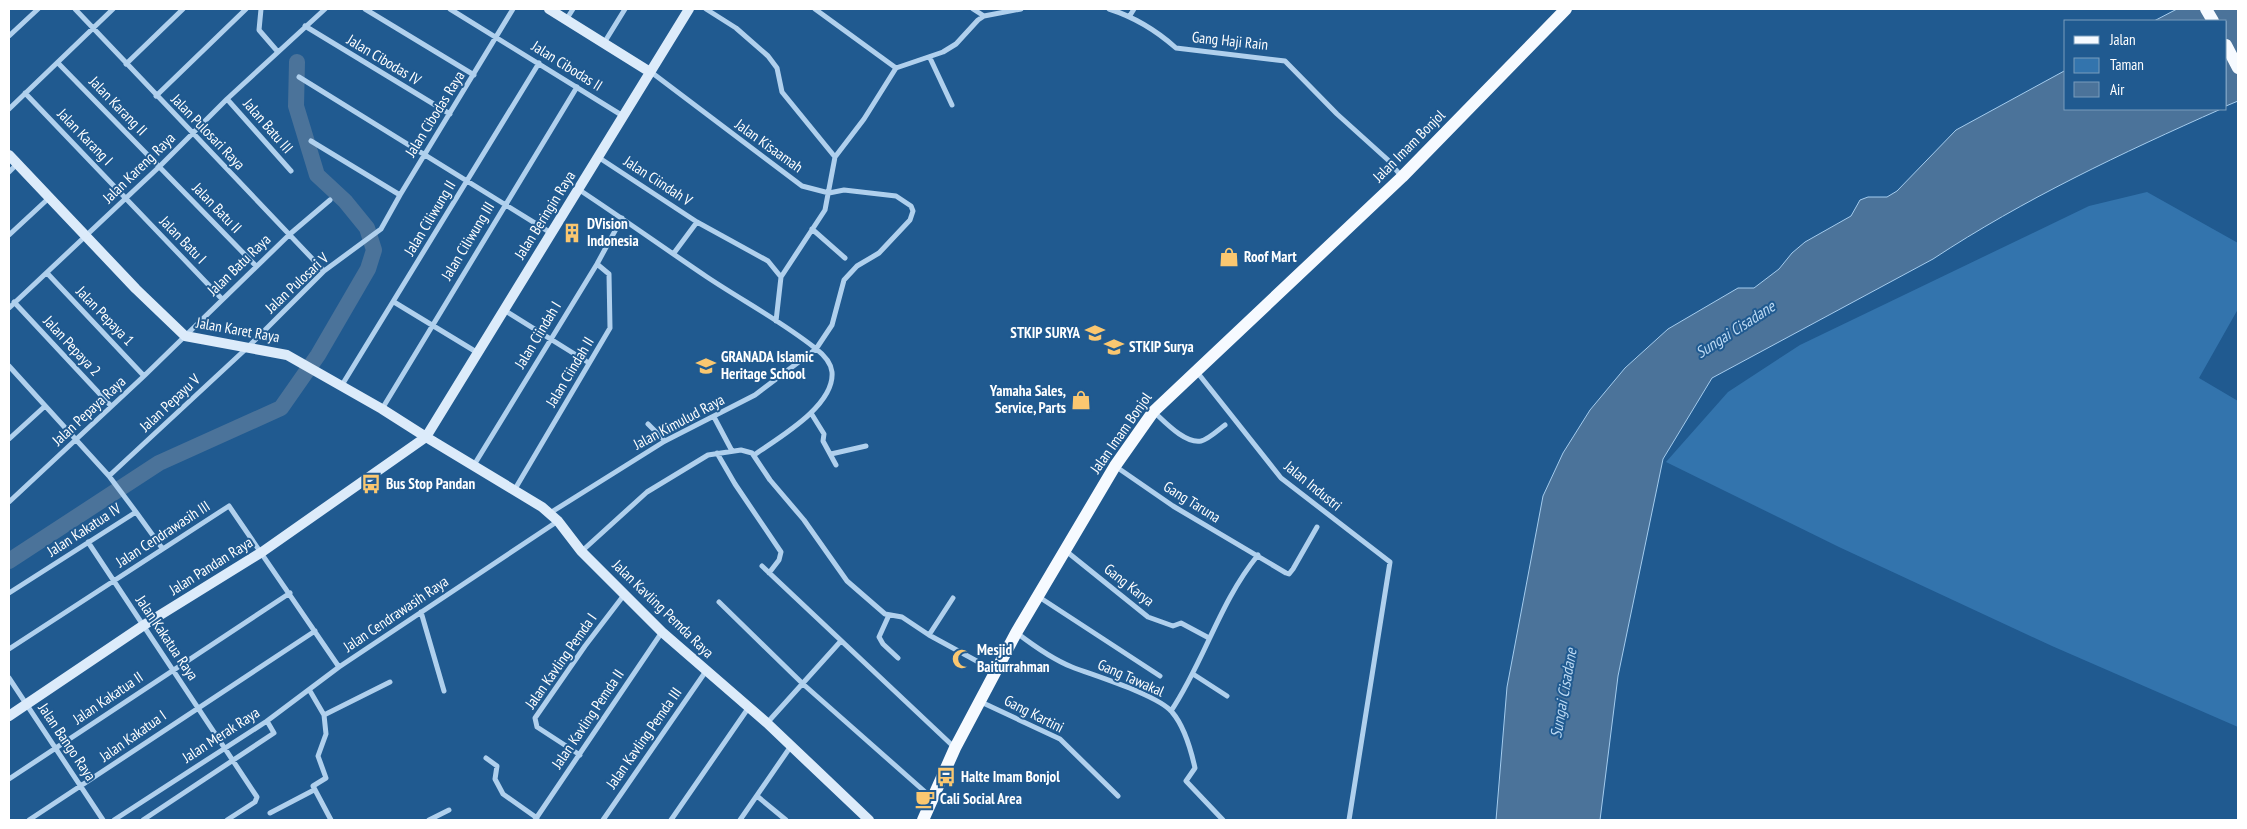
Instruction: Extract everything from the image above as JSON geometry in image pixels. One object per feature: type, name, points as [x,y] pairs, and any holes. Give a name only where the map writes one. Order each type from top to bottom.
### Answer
[{"type":"main road","name":"Jalan Imam Bonjol","points":[[923,820],[978,701],[1016,633],[1116,466],[1154,412],[1196,370],[1402,177],[1566,9]]},
{"type":"main road","points":[[2206,9],[2212,20]]},
{"type":"main road","points":[[2227,47],[2238,68]]},
{"type":"street","points":[[9,36],[38,9]]},
{"type":"street","name":"Jalan Pulosari Raya","points":[[75,9],[324,271]]},
{"type":"street","points":[[9,109],[113,9]]},
{"type":"street","points":[[126,64],[183,9]]},
{"type":"street","points":[[156,96],[246,9]]},
{"type":"street","points":[[261,9],[259,30],[277,51]]},
{"type":"street","points":[[305,26],[326,9]]},
{"type":"street","points":[[365,9],[474,75]]},
{"type":"street","name":"Jalan Cibodas II","points":[[450,9],[623,116]]},
{"type":"street","name":"Jalan Cibodas Raya","points":[[378,233],[513,9]]},
{"type":"street","points":[[549,9],[650,72]]},
{"type":"street","points":[[566,20],[573,9]]},
{"type":"street","points":[[604,43],[625,9]]},
{"type":"street","name":"Jalan Beringin Raya","points":[[426,438],[689,9]]},
{"type":"street","points":[[706,9],[736,28],[768,56],[777,68],[782,92],[835,157]]},
{"type":"street","points":[[815,9],[822,11],[896,68]]},
{"type":"street","points":[[973,9],[984,16]]},
{"type":"street","points":[[776,321],[781,277],[825,210],[835,157],[864,119],[896,68],[930,58],[956,44],[984,16],[1021,9]]},
{"type":"street","name":"Gang Haji Rain","points":[[1109,9],[1129,17],[1164,37],[1176,48],[1285,61],[1337,114],[1388,160],[1402,177]]},
{"type":"street","points":[[1129,17],[1134,9]]},
{"type":"street","name":"Jalan Kareng Raya","points":[[9,308],[305,26]]},
{"type":"street","name":"Jalan Cibodas IV","points":[[305,26],[450,114]]},
{"type":"street","points":[[930,58],[952,105]]},
{"type":"street","name":"Jalan Karang II","points":[[58,63],[159,167]]},
{"type":"street","name":"Jalan Ciliwung II","points":[[342,385],[539,64]]},
{"type":"street","name":"Jalan Kisaamah","points":[[650,72],[693,102],[792,180],[812,190],[829,193],[844,190],[896,196],[911,206],[913,211]]},
{"type":"street","points":[[299,77],[551,233]]},
{"type":"street","name":"Jalan Ciliwung III","points":[[382,409],[577,87]]},
{"type":"street","name":"Jalan Karang I","points":[[26,93],[126,198]]},
{"type":"street","name":"Jalan Batu III","points":[[227,99],[291,171]]},
{"type":"street","points":[[311,141],[400,195]]},
{"type":"street","name":"Jalan Karet Raya","points":[[9,154],[136,289],[185,336],[278,352],[299,361],[342,385],[426,438]]},
{"type":"street","name":"Jalan Ciindah V","points":[[598,157],[697,222],[674,254]]},
{"type":"street","points":[[9,172],[18,164]]},
{"type":"street","name":"Jalan Batu II","points":[[159,167],[256,266]]},
{"type":"street","points":[[578,189],[707,277],[776,321],[816,349],[829,362],[832,381],[821,403],[811,413],[754,455]]},
{"type":"street","points":[[9,235],[50,196]]},
{"type":"street","name":"Jalan Batu I","points":[[126,198],[222,299]]},
{"type":"street","name":"Jalan Batu Raya","points":[[185,336],[290,234],[330,200]]},
{"type":"street","name":"Jalan Kimulud Raya","points":[[550,513],[665,442],[772,384],[816,349],[832,325],[844,280],[851,272],[879,253],[902,231],[910,220],[913,211]]},
{"type":"street","name":"Jalan Ciindah I","points":[[474,465],[597,264],[622,218]]},
{"type":"street","points":[[697,222],[768,261],[781,277]]},
{"type":"street","points":[[812,229],[845,258]]},
{"type":"street","name":"Jalan Pulosari V","points":[[248,348],[324,271],[378,233]]},
{"type":"street","name":"Jalan Ciindah II","points":[[515,489],[611,325],[609,274],[597,264]]},
{"type":"street","name":"Jalan Pepaya 1","points":[[47,273],[144,376]]},
{"type":"street","name":"Jalan Pepaya 2","points":[[14,302],[111,406]]},
{"type":"street","points":[[394,302],[478,353]]},
{"type":"street","points":[[504,310],[589,363]]},
{"type":"street","name":"Jalan Pepaya Raya","points":[[9,502],[185,336]]},
{"type":"street","name":"Jalan Pepayu V","points":[[109,476],[248,348]]},
{"type":"street","points":[[10,368],[116,484],[136,512]]},
{"type":"street","name":"Jalan Industri","points":[[1196,370],[1280,478],[1390,562],[1349,820]]},
{"type":"street","points":[[9,439],[44,406]]},
{"type":"street","points":[[1154,412],[1185,437],[1196,441],[1203,440],[1225,426]]},
{"type":"street","points":[[811,413],[824,434],[822,441],[836,465]]},
{"type":"street","points":[[714,417],[732,451]]},
{"type":"street","points":[[648,424],[665,442]]},
{"type":"street","name":"Jalan Kavling Pemda Raya","points":[[426,438],[515,489],[550,513],[581,551],[662,632],[767,723],[864,819]]},
{"type":"street","name":"Jalan Pandan Raya","points":[[9,716],[144,625],[262,552],[426,438]]},
{"type":"street","points":[[831,454],[866,446]]},
{"type":"street","points":[[581,551],[647,492],[703,458],[717,452],[745,451],[754,455],[770,480],[804,520],[840,574],[888,615],[902,617],[929,635],[995,671]]},
{"type":"street","points":[[717,452],[735,484],[781,552],[779,560],[769,573]]},
{"type":"street","name":"Gang Taruna","points":[[1116,466],[1173,506],[1289,574],[1317,526]]},
{"type":"street","name":"Jalan Cendrawasih III","points":[[9,649],[229,506],[262,552]]},
{"type":"street","name":"Jalan Kakatua IV","points":[[9,594],[136,512],[162,548]]},
{"type":"street","name":"Jalan Cendrawasih Raya","points":[[262,552],[339,667],[558,521]]},
{"type":"street","name":"Jalan Kakatua Raya","points":[[88,542],[174,669],[257,798],[257,800],[227,820]]},
{"type":"street","name":"Gang Karya","points":[[1066,551],[1148,617],[1173,626],[1180,623],[1209,638]]},
{"type":"street","points":[[1171,711],[1193,674],[1238,580],[1258,555]]},
{"type":"street","points":[[762,566],[840,642],[955,748]]},
{"type":"street","name":"Jalan Kakatua II","points":[[9,779],[290,593]]},
{"type":"street","name":"Jalan Kavling Pemda I","points":[[580,755],[537,727],[535,718],[585,646],[625,594]]},
{"type":"street","points":[[1038,597],[1160,676]]},
{"type":"street","points":[[929,635],[954,598]]},
{"type":"street","points":[[719,602],[803,684],[932,798]]},
{"type":"street","points":[[421,612],[444,691]]},
{"type":"street","points":[[888,615],[879,637],[883,644],[898,658]]},
{"type":"street","name":"Jalan Kakatua I","points":[[29,820],[82,787],[198,706],[316,630]]},
{"type":"street","name":"Jalan Kavling Pemda II","points":[[536,819],[662,632]]},
{"type":"street","name":"Gang Tawakal","points":[[1016,633],[1043,652],[1070,666],[1126,687],[1171,711],[1187,739],[1194,762],[1194,773],[1186,781],[1223,820]]},
{"type":"street","points":[[767,723],[840,642]]},
{"type":"street","name":"Jalan Merak Raya","points":[[114,820],[226,750],[310,691],[339,667]]},
{"type":"street","name":"Jalan Kavling Pemda III","points":[[603,820],[706,671]]},
{"type":"street","points":[[1193,674],[1227,696]]},
{"type":"street","name":"Jalan Bango Raya","points":[[9,678],[103,820]]},
{"type":"street","points":[[324,715],[390,682]]},
{"type":"street","points":[[310,691],[324,715],[326,734],[318,756],[326,778],[314,784],[314,790],[331,820]]},
{"type":"street","name":"Gang Kartini","points":[[978,701],[1060,739],[1118,796]]},
{"type":"street","points":[[670,820],[749,707]]},
{"type":"street","points":[[143,820],[274,734],[267,721]]},
{"type":"street","points":[[740,820],[791,746]]},
{"type":"street","points":[[486,758],[497,766],[495,779],[503,794],[536,819]]},
{"type":"street","points":[[270,813],[314,790]]},
{"type":"street","points":[[757,796],[786,820]]},
{"type":"street","points":[[430,820],[449,810]]},
{"type":"green space","points":[[2147,192],[2238,243],[2238,309],[2199,378],[2238,401],[2238,727],[2052,646],[1839,547],[1666,462],[1728,392],[1800,345],[2089,206]]},
{"type":"water","points":[[2177,9],[2238,9],[2238,101],[2227,106],[2227,20],[2156,20]]},
{"type":"water","name":"Sungai Cisadane","points":[[2064,71],[2064,110],[2219,110],[2110,160],[2002,216],[1933,259],[1712,378],[1663,459],[1618,676],[1600,820],[1496,820],[1507,687],[1543,496],[1563,453],[1590,410],[1625,368],[1668,329],[1738,288],[1754,288],[1779,269],[1792,253],[1805,242],[1851,216],[1860,200],[1868,197],[1887,197],[1897,191],[1956,130]]},
{"type":"waterway","points":[[9,561],[159,463],[281,408],[318,355],[368,269],[374,250],[367,228],[345,201],[317,175],[296,106],[297,62]]},
{"type":"place","name":"DVision Indonesia","points":[[572,233]]},
{"type":"place","name":"Roof Mart","points":[[1229,257]]},
{"type":"place","name":"STKIP SURYA","points":[[1095,333]]},
{"type":"place","name":"STKIP Surya","points":[[1114,347]]},
{"type":"place","name":"GRANADA Islamic Heritage School","points":[[706,366]]},
{"type":"place","name":"Yamaha Sales, Service, Parts","points":[[1081,400]]},
{"type":"place","name":"Bus Stop Pandan","points":[[371,484]]},
{"type":"place","name":"Mesjid Baiturrahman","points":[[962,659]]},
{"type":"place","name":"Halte Imam Bonjol","points":[[946,777]]},
{"type":"place","name":"Cali Social Area","points":[[925,799]]}]
